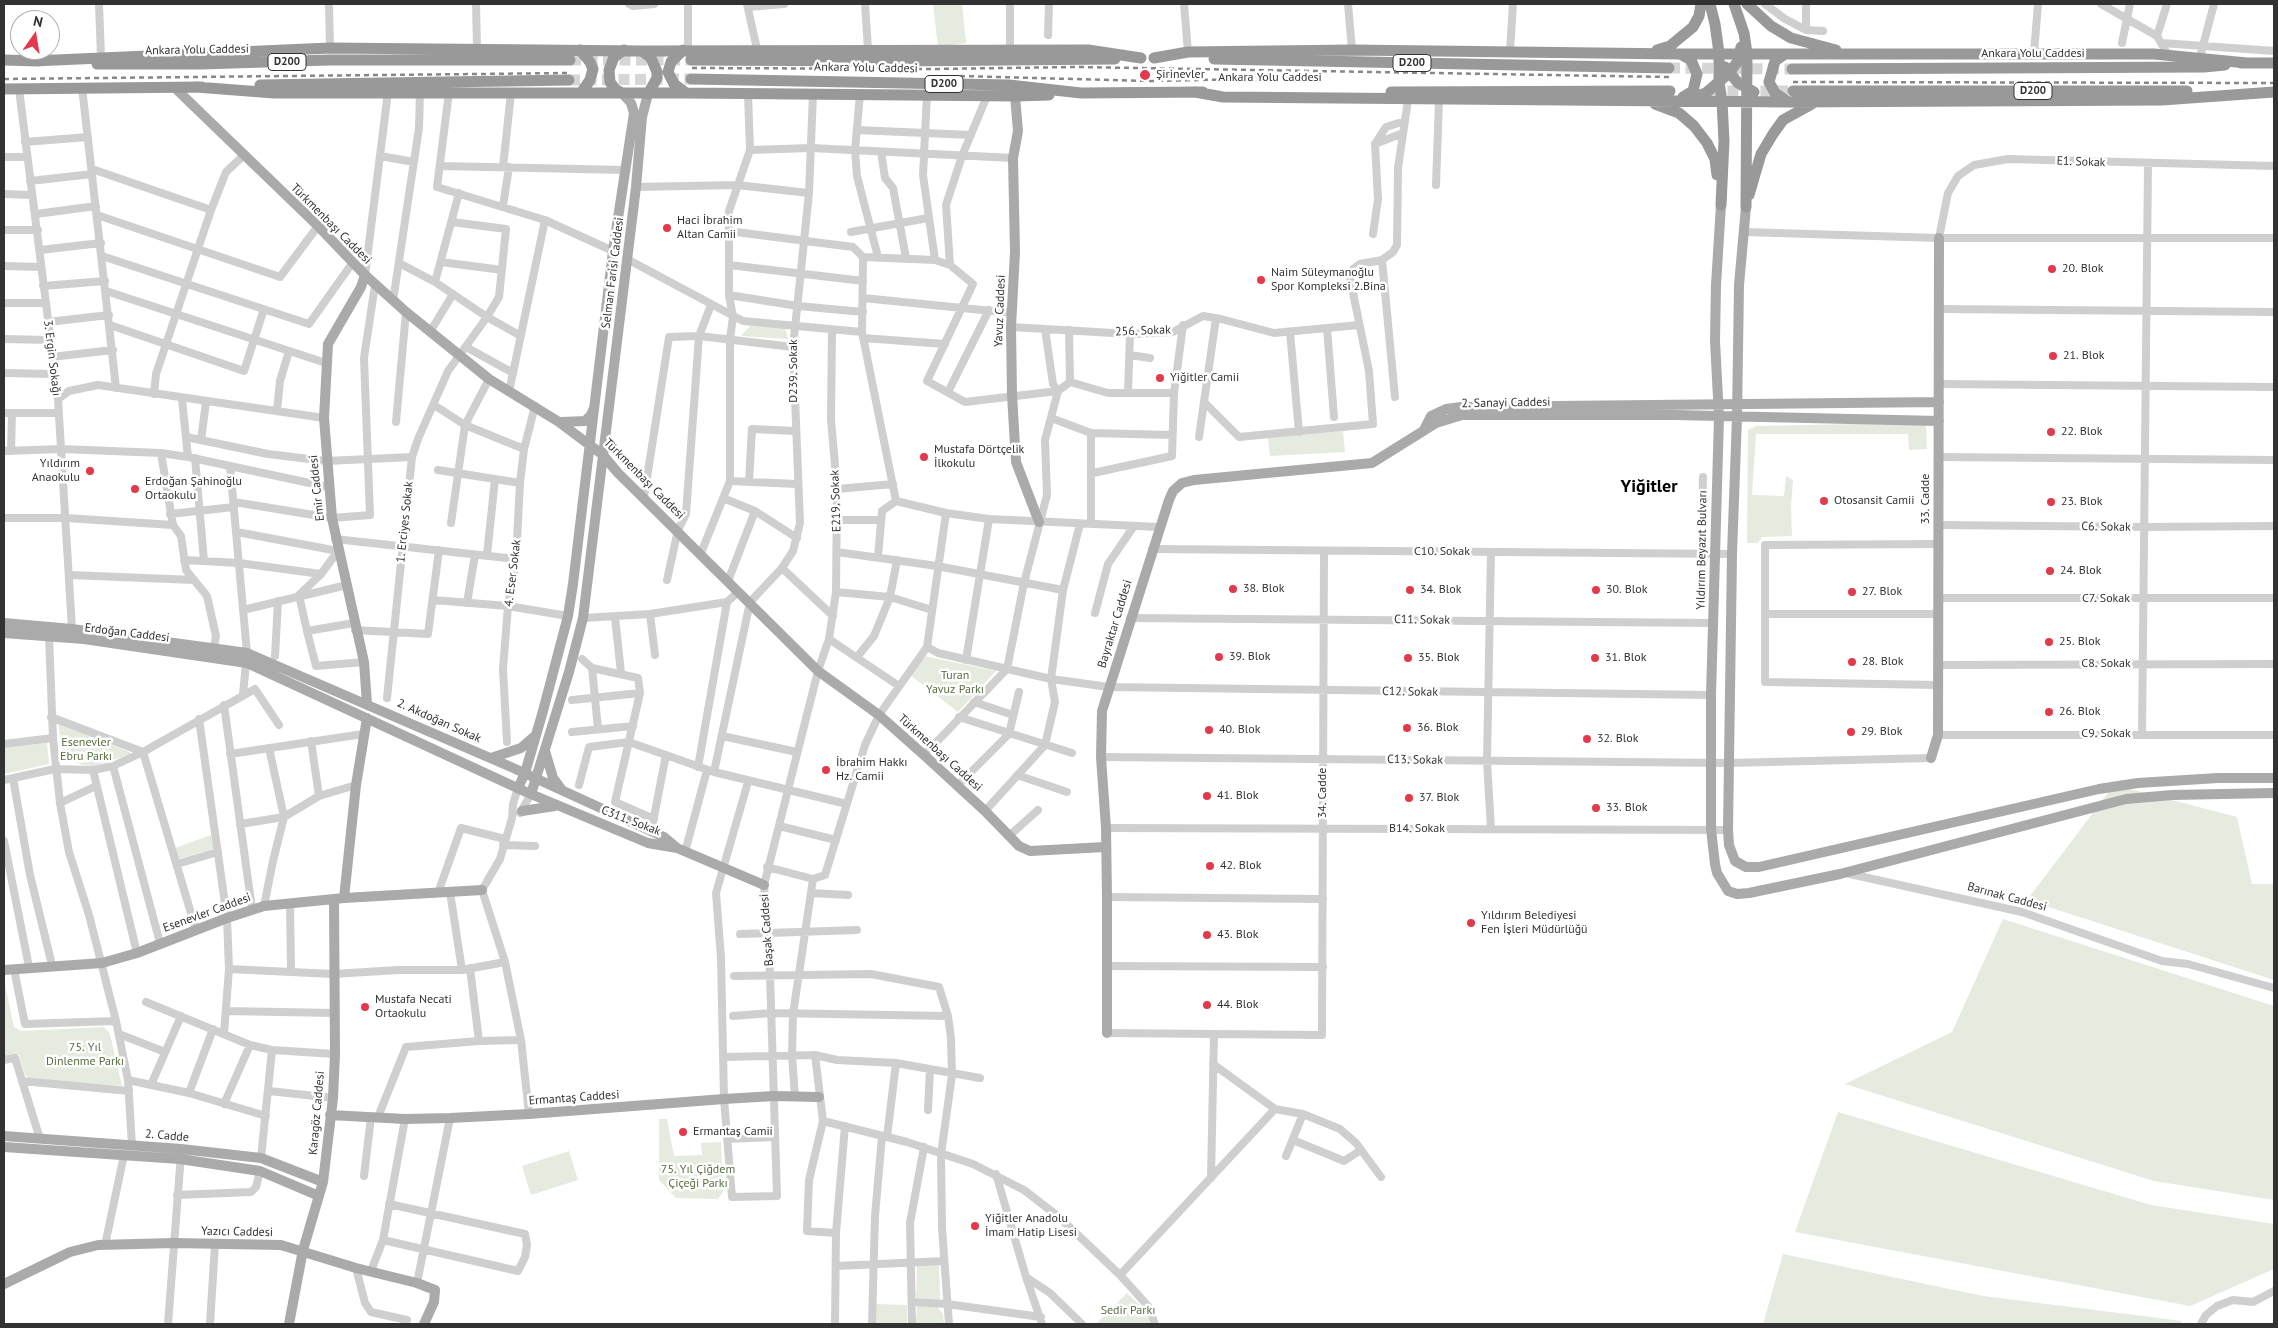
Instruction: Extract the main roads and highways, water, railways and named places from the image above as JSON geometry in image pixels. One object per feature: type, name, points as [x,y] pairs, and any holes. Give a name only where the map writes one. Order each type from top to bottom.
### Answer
[{"type":"highway","points":[[1648,54],[1670,46],[1683,37],[1693,27],[1699,16],[1701,4]]},
{"type":"highway","points":[[1710,4],[1716,24],[1719,82],[1722,101],[1724,141],[1721,205]]},
{"type":"highway","points":[[1734,4],[1744,33],[1743,53],[1748,89],[1746,206]]},
{"type":"highway","points":[[1747,4],[1771,26],[1791,38],[1852,54]]},
{"type":"highway","points":[[33,61],[330,48],[624,50],[687,53],[757,49],[1088,50],[1141,58]]},
{"type":"highway","points":[[580,50],[590,62],[592,69],[590,80],[581,93]]},
{"type":"highway","points":[[622,93],[615,89],[610,82],[609,70],[614,57],[624,50]]},
{"type":"highway","points":[[1154,58],[1188,52],[1352,50],[1648,54],[2034,53],[2168,55],[2202,51],[2247,63]]},
{"type":"highway","points":[[642,51],[651,58],[657,72],[648,94]]},
{"type":"highway","points":[[686,93],[674,84],[668,72],[671,62],[687,53]]},
{"type":"highway","name":"Ankara Yolu Caddesi","points":[[687,53],[906,61],[1154,58],[1669,68]]},
{"type":"highway","points":[[1719,53],[1722,62],[1738,83],[1766,98],[1789,102]]},
{"type":"highway","points":[[1648,101],[1690,98],[1706,93],[1729,73],[1743,53]]},
{"type":"highway","points":[[1648,101],[1686,96],[1693,91],[1697,74],[1695,68],[1691,60],[1680,54]]},
{"type":"highway","points":[[1785,54],[1775,61],[1770,82],[1775,93],[1789,102]]},
{"type":"highway","name":"Ankara Yolu Caddesi","points":[[4,60],[104,64],[171,64],[329,60],[570,60]]},
{"type":"highway","name":"Ankara Yolu Caddesi","points":[[1792,69],[2204,67],[2274,62]]},
{"type":"highway","name":"Ankara Yolu Caddesi","points":[[691,79],[1009,85],[1081,93],[1670,91]]},
{"type":"highway","name":"D200","points":[[4,89],[196,87],[411,81],[569,80]]},
{"type":"highway","points":[[196,87],[274,93],[927,94],[988,96],[1081,93]]},
{"type":"highway","name":"D200","points":[[1793,91],[2274,92]]},
{"type":"highway","points":[[1195,92],[1223,97],[1789,102],[2162,100],[2274,92]]},
{"type":"highway","points":[[1648,101],[1679,113],[1694,126],[1707,143],[1715,159],[1721,205]]},
{"type":"highway","points":[[1746,206],[1761,154],[1782,120],[1796,111],[1818,102]]},
{"type":"main road","name":"Türkmenbaşı Caddesi","points":[[174,87],[318,226],[365,276],[393,301],[489,379],[591,444],[818,671],[878,715],[924,755],[958,785],[1019,846],[1030,851],[1106,846]]},
{"type":"main road","name":"Selman Farisi Caddesi","points":[[518,788],[536,735],[568,616],[596,405],[613,250],[634,113],[631,103],[622,93]]},
{"type":"main road","name":"Selman Farisi Caddesi","points":[[532,794],[538,779],[583,618],[636,187],[642,118],[648,94]]},
{"type":"main road","name":"Yavuz Caddesi","points":[[1015,96],[1018,131],[1013,158],[1015,252],[1011,327],[1012,395],[1016,462],[1038,522]]},
{"type":"main road","name":"Yıldırım Beyazıt Bulvarı","points":[[1721,205],[1715,341],[1719,417],[1711,695],[1711,829],[1715,864],[1728,891]]},
{"type":"main road","points":[[1746,206],[1739,285],[1732,554],[1728,830],[1729,845],[1735,861],[1746,867],[1759,867],[2099,789],[2138,783],[2178,780],[2274,778]]},
{"type":"main road","name":"33. Cadde","points":[[1931,758],[1938,735],[1939,238]]},
{"type":"main road","name":"Emir Caddesi","points":[[365,276],[361,287],[328,344],[324,418],[328,487],[335,539],[364,662],[367,704]]},
{"type":"main road","name":"2. Sanayi Caddesi","points":[[1424,431],[1431,416],[1461,407],[1939,402]]},
{"type":"main road","points":[[559,422],[585,421],[591,415],[596,405]]},
{"type":"main road","name":"2. Sanayi Caddesi","points":[[1424,431],[1436,423],[1462,414],[1939,421]]},
{"type":"main road","name":"Bayraktar Caddesi","points":[[1107,1033],[1106,828],[1101,757],[1102,711],[1159,527],[1173,491],[1182,483],[1372,463],[1424,431]]},
{"type":"main road","points":[[4,623],[72,629],[214,647],[247,658]]},
{"type":"main road","name":"Erdoğan Caddesi","points":[[4,633],[49,636],[247,658]]},
{"type":"main road","name":"2. Akdoğan Sokak","points":[[247,658],[367,704],[496,760],[664,837],[681,850]]},
{"type":"main road","name":"C311. Sokak","points":[[247,658],[367,718],[558,806],[648,843],[681,850],[722,869],[764,885]]},
{"type":"main road","points":[[339,899],[363,734],[367,718]]},
{"type":"main road","points":[[496,760],[520,748],[536,735]]},
{"type":"main road","points":[[546,749],[553,778],[563,791]]},
{"type":"main road","name":"Barınak Caddesi","points":[[1728,891],[1737,894],[1749,894],[1840,874],[2126,799],[2172,795],[2274,794]]},
{"type":"main road","points":[[522,812],[558,806]]},
{"type":"main road","name":"Esenevler Caddesi","points":[[9,969],[102,963],[137,954],[160,943],[226,918],[264,906],[482,890]]},
{"type":"main road","name":"Karagöz Caddesi","points":[[289,1324],[303,1250],[323,1182],[333,1098],[335,1054],[333,974],[339,899]]},
{"type":"main road","name":"Ermantaş Caddesi","points":[[330,1115],[404,1119],[450,1118],[774,1096],[819,1097]]},
{"type":"main road","name":"2. Cadde","points":[[4,1136],[132,1146],[180,1154],[260,1171],[319,1196]]},
{"type":"main road","name":"2. Cadde","points":[[4,1147],[124,1155],[180,1154],[261,1158],[323,1182]]},
{"type":"main road","name":"Yazıcı Caddesi","points":[[4,1284],[70,1252],[105,1245],[174,1243],[280,1245],[303,1250],[356,1268],[417,1283],[435,1290],[434,1302],[424,1324]]},
{"type":"tunnel","points":[[570,60],[691,60]]},
{"type":"tunnel","points":[[1669,68],[1792,69]]},
{"type":"tunnel","points":[[569,80],[691,79]]},
{"type":"tunnel","points":[[1711,91],[1793,91]]},
{"type":"railway","points":[[692,68],[933,69],[1078,67],[1669,77]]},
{"type":"railway","points":[[4,79],[569,73]]},
{"type":"railway","points":[[960,76],[1148,81],[1307,78]]},
{"type":"railway","points":[[1793,82],[2274,83]]},
{"type":"place","name":"Şirinevler","points":[[1145,75]]},
{"type":"place","name":"Haci İbrahim Altan Camii","points":[[667,228]]},
{"type":"place","name":"20. Blok","points":[[2052,269]]},
{"type":"place","name":"Naim Süleymanoğlu Spor Kompleksi 2.Bina","points":[[1261,280]]},
{"type":"place","name":"21. Blok","points":[[2053,356]]},
{"type":"place","name":"Yiğitler Camii","points":[[1160,378]]},
{"type":"place","name":"22. Blok","points":[[2051,432]]},
{"type":"place","name":"Mustafa Dörtçelik İlkokulu","points":[[924,457]]},
{"type":"place","name":"Yıldırım Anaokulu","points":[[90,471]]},
{"type":"place","name":"Erdoğan Şahinoğlu Ortaokulu","points":[[135,489]]},
{"type":"place","name":"Otosansit Camii","points":[[1824,501]]},
{"type":"place","name":"23. Blok","points":[[2051,502]]},
{"type":"place","name":"24. Blok","points":[[2050,571]]},
{"type":"place","name":"38. Blok","points":[[1233,589]]},
{"type":"place","name":"34. Blok","points":[[1410,590]]},
{"type":"place","name":"30. Blok","points":[[1596,590]]},
{"type":"place","name":"27. Blok","points":[[1852,592]]},
{"type":"place","name":"25. Blok","points":[[2049,642]]},
{"type":"place","name":"39. Blok","points":[[1219,657]]},
{"type":"place","name":"35. Blok","points":[[1408,658]]},
{"type":"place","name":"31. Blok","points":[[1595,658]]},
{"type":"place","name":"28. Blok","points":[[1852,662]]},
{"type":"place","name":"26. Blok","points":[[2049,712]]},
{"type":"place","name":"36. Blok","points":[[1407,728]]},
{"type":"place","name":"40. Blok","points":[[1209,730]]},
{"type":"place","name":"29. Blok","points":[[1851,732]]},
{"type":"place","name":"32. Blok","points":[[1587,739]]},
{"type":"place","name":"İbrahim Hakkı Hz. Camii","points":[[826,770]]},
{"type":"place","name":"41. Blok","points":[[1207,796]]},
{"type":"place","name":"37. Blok","points":[[1409,798]]},
{"type":"place","name":"33. Blok","points":[[1596,808]]},
{"type":"place","name":"42. Blok","points":[[1210,866]]},
{"type":"place","name":"Yıldırım Belediyesi Fen İşleri Müdürlüğü","points":[[1471,923]]},
{"type":"place","name":"43. Blok","points":[[1207,935]]},
{"type":"place","name":"44. Blok","points":[[1207,1005]]},
{"type":"place","name":"Mustafa Necati Ortaokulu","points":[[365,1007]]},
{"type":"place","name":"Ermantaş Camii","points":[[683,1132]]},
{"type":"place","name":"Yiğitler Anadolu İmam Hatip Lisesi","points":[[975,1226]]},
{"type":"district","name":"Yiğitler","points":[[1649,487]]},
{"type":"park label","name":"Turan Yavuz Parkı","points":[[955,683]]},
{"type":"park label","name":"Esenevler Ebru Parkı","points":[[86,750]]},
{"type":"park label","name":"75. Yıl Dinlenme Parkı","points":[[85,1055]]},
{"type":"park label","name":"75. Yıl Çiğdem Çiçeği Parkı","points":[[698,1177]]},
{"type":"park label","name":"Sedir Parkı","points":[[1128,1311]]}]
